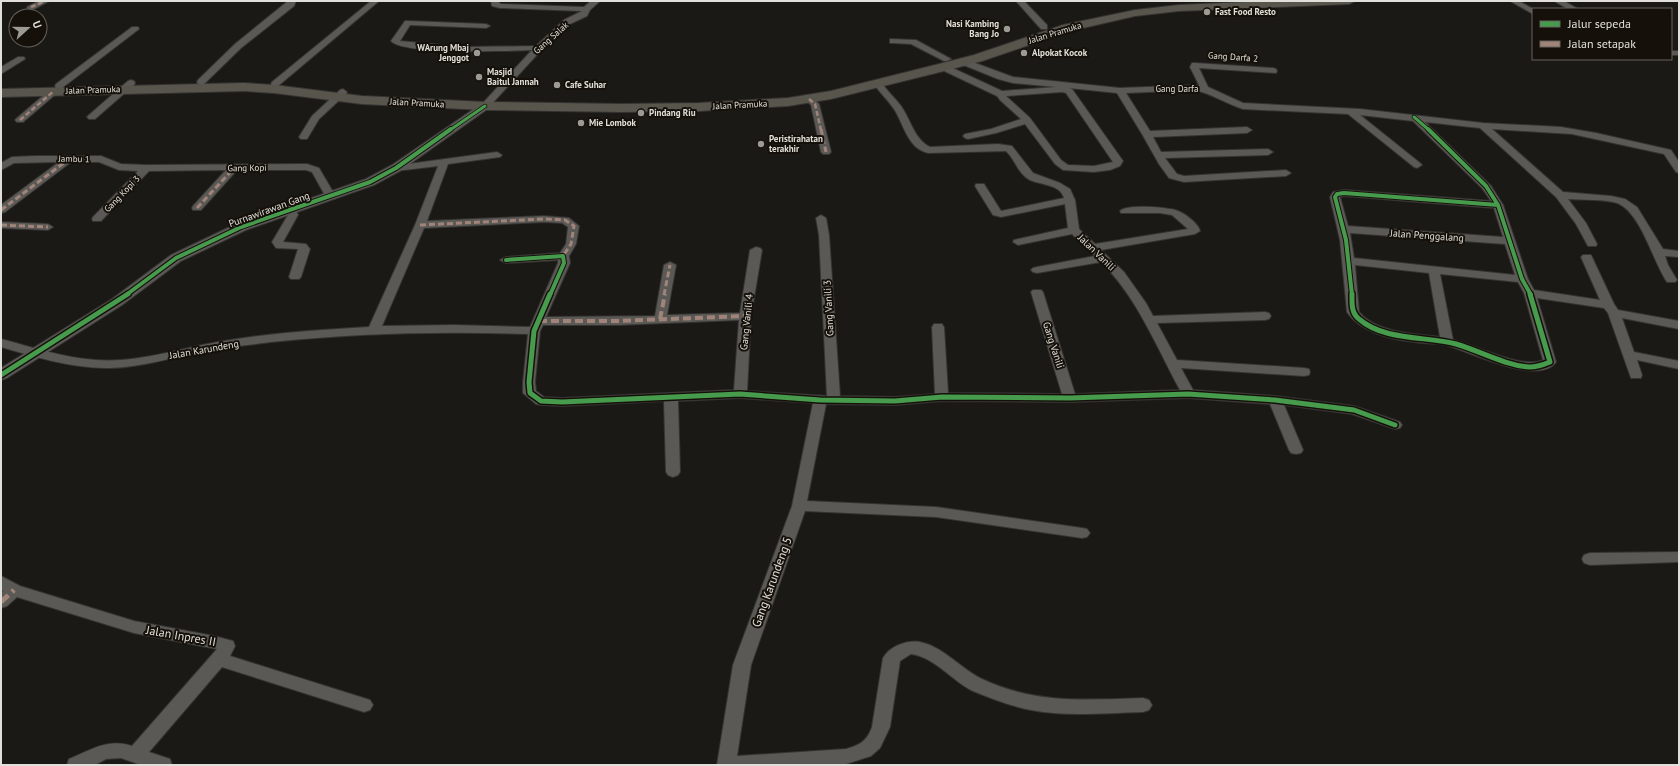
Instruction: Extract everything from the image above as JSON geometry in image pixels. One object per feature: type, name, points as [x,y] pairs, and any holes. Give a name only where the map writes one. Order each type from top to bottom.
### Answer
[{"type":"main road","name":"Jalan Pramuka","points":[[129,86],[244,87],[488,103],[625,103],[699,105],[809,100],[878,84],[945,63],[1044,27],[1131,11],[1230,1]]},
{"type":"main road","name":"Jalan Pramuka","points":[[1176,6],[1349,1]]},
{"type":"main road","name":"Jalan Pramuka","points":[[699,105],[803,94],[945,63],[964,62],[1067,28],[1131,11]]},
{"type":"main road","name":"Jalan Pramuka","points":[[1,88],[129,86],[200,82],[274,84],[340,94]]},
{"type":"main road","name":"Jalan Pramuka","points":[[1,93],[56,88]]},
{"type":"street","points":[[31,7],[45,1]]},
{"type":"street","points":[[200,82],[238,46],[292,4],[292,1]]},
{"type":"street","points":[[274,84],[375,1]]},
{"type":"street","points":[[495,1],[495,4],[500,6],[586,10]]},
{"type":"street","name":"Gang Salak","points":[[488,103],[538,48],[567,22],[584,14],[586,10],[596,1]]},
{"type":"street","points":[[1020,1],[1044,27]]},
{"type":"street","points":[[1514,1],[1532,11]]},
{"type":"street","points":[[1558,1],[1572,8]]},
{"type":"street","points":[[486,26],[408,23],[395,41],[406,46],[450,48],[538,48]]},
{"type":"street","points":[[20,120],[56,88],[135,29]]},
{"type":"street","points":[[894,41],[913,42],[945,63],[1001,94],[1003,98],[1027,120],[1058,162],[1066,168],[1094,169],[1110,167],[1117,164],[1118,161],[1069,91],[1055,88],[1001,94]]},
{"type":"street","points":[[2,70],[21,59]]},
{"type":"street","name":"Gang Darfa","points":[[964,62],[1001,77],[1013,80],[1120,91],[1194,87],[1204,89],[1243,106],[1351,112],[1414,117],[1483,126],[1533,127],[1571,131],[1668,152],[1679,153]]},
{"type":"street","name":"Gang Darfa 2","points":[[1204,89],[1194,67],[1195,65],[1273,71]]},
{"type":"street","points":[[878,84],[883,92],[898,108],[913,138],[922,148],[928,150],[998,147],[1009,148],[1030,176],[1063,188],[1067,191],[1070,200],[1001,214],[997,213],[980,186]]},
{"type":"street","points":[[92,117],[129,86]]},
{"type":"street","points":[[1120,91],[1147,134],[1162,162],[1171,174],[1180,178],[1286,173]]},
{"type":"street","points":[[304,137],[315,118],[340,94]]},
{"type":"street","points":[[809,100],[814,104],[826,152]]},
{"type":"street","name":"Purnawirawan Gang","points":[[1,375],[117,302],[176,258],[241,227],[331,197],[370,182],[396,168],[488,103]]},
{"type":"street","points":[[1351,112],[1417,165]]},
{"type":"street","points":[[1414,117],[1486,186],[1498,205],[1522,279],[1530,293],[1550,362],[1546,365],[1532,367],[1515,364],[1447,342],[1395,335],[1365,324],[1356,317],[1353,312],[1349,261],[1344,229],[1335,197],[1340,193],[1498,205]]},
{"type":"street","points":[[968,136],[993,131],[1027,120]]},
{"type":"street","points":[[1483,126],[1560,195],[1580,223],[1592,244]]},
{"type":"street","points":[[1147,134],[1247,130]]},
{"type":"street","points":[[1159,155],[1268,152]]},
{"type":"street","points":[[1668,152],[1679,170]]},
{"type":"street","points":[[396,168],[497,154]]},
{"type":"street","points":[[1,210],[69,159]]},
{"type":"street","name":"Jambu 1","points":[[1,160],[101,159],[119,167],[146,168]]},
{"type":"street","points":[[1,167],[12,160]]},
{"type":"street","points":[[374,330],[420,225],[444,162]]},
{"type":"street","name":"Gang Kopi","points":[[146,168],[307,167],[316,170],[331,197]]},
{"type":"street","name":"Gang Kopi 3","points":[[97,219],[146,168]]},
{"type":"street","points":[[197,208],[234,168]]},
{"type":"street","points":[[1560,195],[1603,197],[1627,204],[1633,209],[1657,248],[1662,266],[1671,280]]},
{"type":"street","name":"Jalan Vanili","points":[[1070,200],[1071,222],[1074,230],[1120,274],[1140,303],[1188,394]]},
{"type":"street","points":[[291,210],[293,214],[277,242],[280,246],[298,244],[304,249],[295,277]]},
{"type":"street","points":[[1092,248],[1195,231],[1195,229],[1175,212],[1160,210],[1125,211]]},
{"type":"street","name":"Gang Vanili 3","points":[[821,218],[824,235],[827,400]]},
{"type":"street","points":[[420,225],[565,220],[574,226],[571,244],[563,256],[564,262],[537,326],[529,382],[530,393],[541,401],[562,402],[740,394],[827,400],[895,401],[942,397],[1070,398],[1188,394],[1275,400],[1354,410],[1395,425]]},
{"type":"street","points":[[3,227],[48,227]]},
{"type":"street","name":"Jalan Penggalang","points":[[1344,229],[1510,241]]},
{"type":"street","points":[[1018,242],[1074,230]]},
{"type":"street","name":"Gang Vanili 4","points":[[740,394],[745,316],[756,250]]},
{"type":"street","points":[[1658,252],[1679,254]]},
{"type":"street","points":[[506,260],[563,256]]},
{"type":"street","points":[[1587,257],[1611,309],[1636,375]]},
{"type":"street","points":[[1037,270],[1102,258]]},
{"type":"street","points":[[1349,261],[1522,279]]},
{"type":"street","points":[[660,319],[670,265]]},
{"type":"street","points":[[1434,271],[1447,342]]},
{"type":"street","name":"Gang Vanili","points":[[1037,292],[1070,398]]},
{"type":"street","points":[[1530,293],[1611,309],[1679,325]]},
{"type":"street","name":"Jalan Karundeng","points":[[1,343],[35,353],[95,364],[112,364],[132,362],[220,345],[321,334],[374,330],[497,329],[660,319],[745,316]]},
{"type":"street","points":[[1149,320],[1265,316]]},
{"type":"street","points":[[938,327],[942,397]]},
{"type":"street","points":[[1629,355],[1679,365]]},
{"type":"street","points":[[1172,364],[1304,372]]},
{"type":"street","points":[[671,397],[673,472]]},
{"type":"street","name":"Gang Karundeng 5","points":[[726,764],[742,665],[799,506],[827,400]]},
{"type":"street","points":[[1275,400],[1296,450]]},
{"type":"street","points":[[799,506],[862,507],[936,512],[1018,522],[1082,533]]},
{"type":"street","points":[[1590,559],[1679,557]]},
{"type":"street","points":[[1,602],[8,586]]},
{"type":"street","name":"Jalan Inpres II","points":[[8,586],[134,627],[223,644],[226,648],[218,659],[136,755]]},
{"type":"street","points":[[726,764],[846,757],[868,749],[874,743],[882,724],[892,658],[901,650],[909,647],[923,648],[966,678],[1006,697],[1041,706],[1143,705]]},
{"type":"street","points":[[218,659],[364,705]]},
{"type":"street","points":[[76,765],[104,752],[121,750],[163,765]]},
{"type":"marked path","points":[[31,7],[45,1]]},
{"type":"marked path","points":[[20,120],[54,91]]},
{"type":"marked path","points":[[809,99],[815,104],[826,152]]},
{"type":"marked path","points":[[1,210],[69,159]]},
{"type":"marked path","points":[[197,208],[234,168]]},
{"type":"marked path","points":[[420,225],[544,219],[565,220],[574,226],[571,244],[563,256]]},
{"type":"marked path","points":[[1,225],[48,227]]},
{"type":"marked path","points":[[660,319],[670,265]]},
{"type":"marked path","points":[[539,321],[618,321],[745,316]]},
{"type":"marked path","points":[[1,602],[14,590]]},
{"type":"cycle path","points":[[1,375],[117,302],[176,258],[241,227],[370,182],[396,168],[485,106]]},
{"type":"cycle path","points":[[1414,117],[1486,186],[1498,205],[1522,279],[1530,293],[1550,362],[1541,366],[1529,367],[1515,364],[1447,342],[1410,338],[1392,334],[1368,325],[1357,318],[1353,312],[1348,254],[1343,225],[1335,197],[1337,194],[1344,193],[1498,205]]},
{"type":"cycle path","points":[[506,260],[563,256],[564,263],[534,331],[529,382],[530,393],[541,401],[562,402],[740,394],[820,400],[895,401],[942,397],[1070,398],[1188,394],[1275,400],[1354,410],[1395,425]]},
{"type":"place","name":"Fast Food Resto","points":[[1207,12]]},
{"type":"place","name":"Nasi Kambing Bang Jo","points":[[1007,29]]},
{"type":"place","name":"WArung Mbaj Jenggot","points":[[477,53]]},
{"type":"place","name":"Alpokat Kocok","points":[[1024,53]]},
{"type":"place","name":"Masjid Baitul Jannah","points":[[479,77]]},
{"type":"place","name":"Cafe Suhar","points":[[557,85]]},
{"type":"place","name":"Pindang Riu","points":[[641,113]]},
{"type":"place","name":"Mie Lombok","points":[[581,123]]},
{"type":"place","name":"Peristirahatan terakhir","points":[[761,144]]}]
